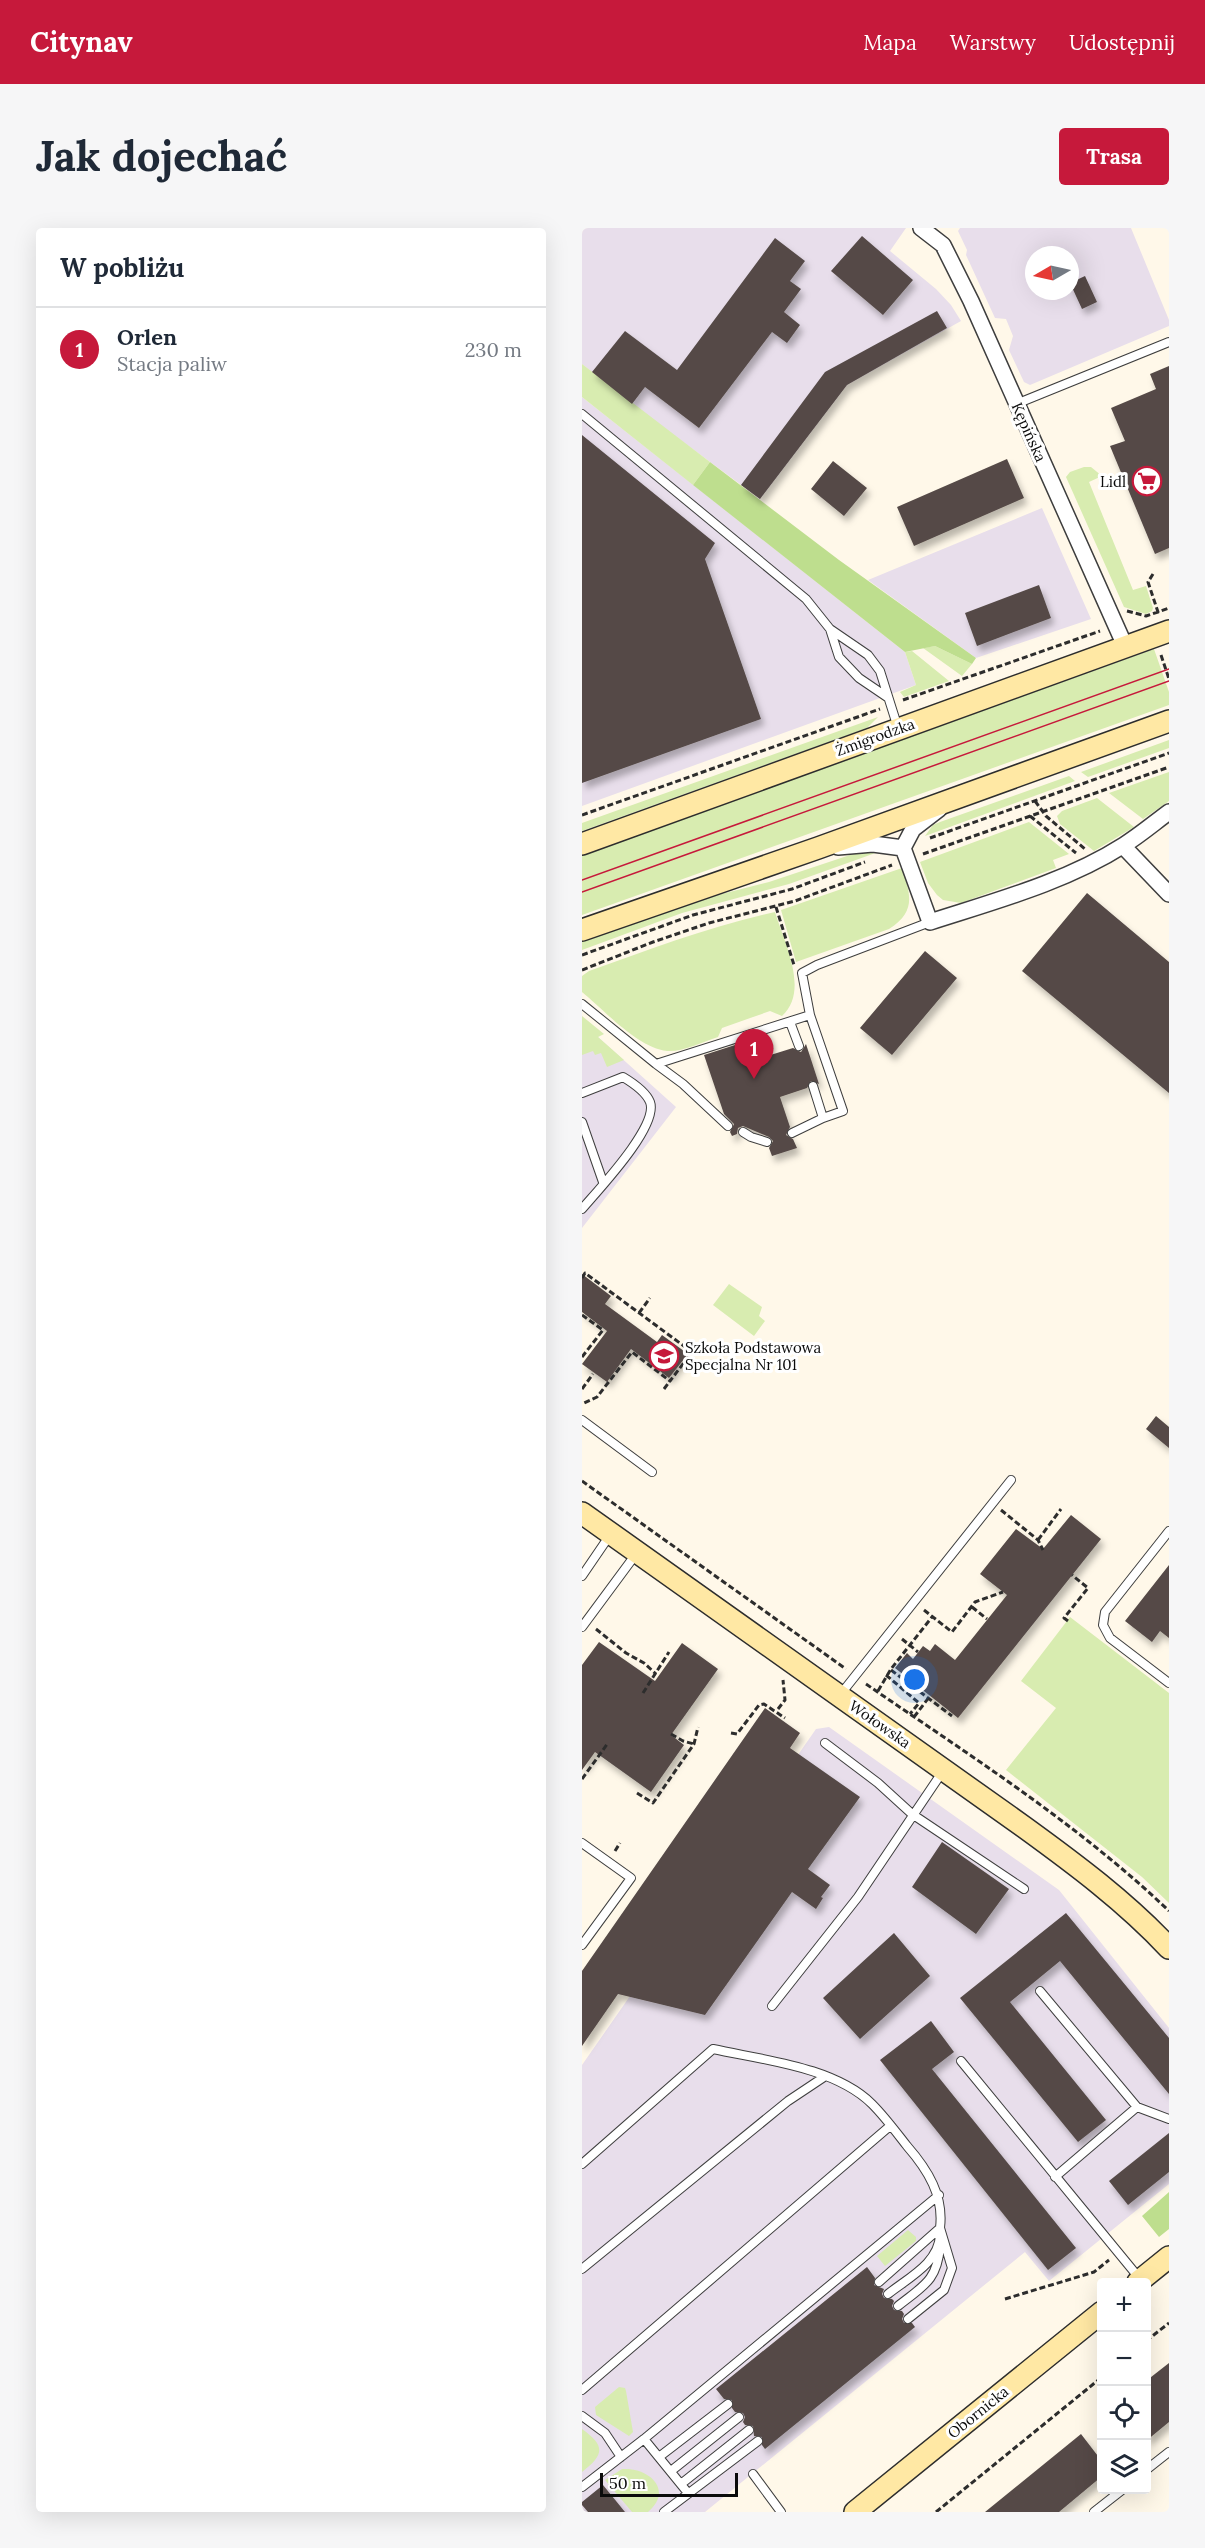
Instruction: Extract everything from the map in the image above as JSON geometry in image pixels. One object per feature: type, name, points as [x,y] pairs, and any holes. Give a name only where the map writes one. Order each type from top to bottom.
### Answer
[{"type":"main road","name":"Żmigrodzka","points":[[582,844],[1125,646],[1163,638]]},
{"type":"main road","points":[[582,930],[818,848],[1169,721]]},
{"type":"main road","name":"Wołowska","points":[[582,1513],[944,1769],[1096,1880],[1151,1928],[1169,1948]]},
{"type":"main road","points":[[1143,2278],[1169,2257]]},
{"type":"main road","name":"Obornicka","points":[[860,2511],[1097,2315]]},
{"type":"street","name":"Kępińska","points":[[921,228],[943,245],[971,301],[1125,646]]},
{"type":"street","points":[[901,855],[914,829],[950,801]]},
{"type":"street","points":[[818,848],[873,844],[901,855],[930,922],[1040,885],[1090,859],[1123,846],[1169,812]]},
{"type":"street","points":[[1123,846],[1169,894]]},
{"type":"lane","points":[[1016,404],[1169,342]]},
{"type":"lane","points":[[582,414],[806,599],[830,629],[868,656],[880,671],[898,728]]},
{"type":"lane","points":[[830,629],[839,657],[859,678],[889,701]]},
{"type":"lane","points":[[792,1133],[843,1111],[810,1015],[802,973],[817,965],[930,922]]},
{"type":"lane","points":[[582,1004],[683,1084],[728,1126]]},
{"type":"lane","points":[[656,1064],[810,1015]]},
{"type":"lane","points":[[790,1022],[799,1046]]},
{"type":"lane","points":[[582,1093],[623,1077],[635,1084],[650,1102],[651,1114],[643,1133],[582,1209]]},
{"type":"lane","points":[[813,1086],[823,1118]]},
{"type":"lane","points":[[582,1122],[603,1182]]},
{"type":"lane","points":[[743,1132],[767,1142]]},
{"type":"lane","points":[[582,1420],[652,1472]]},
{"type":"lane","points":[[840,1696],[1011,1480]]},
{"type":"lane","points":[[1169,1532],[1105,1612],[1103,1625],[1110,1638],[1169,1683]]},
{"type":"lane","points":[[582,1576],[611,1534]]},
{"type":"lane","points":[[582,1627],[638,1552]]},
{"type":"lane","points":[[825,1743],[878,1783],[912,1814],[1024,1890]]},
{"type":"lane","points":[[772,2006],[858,1898],[944,1769]]},
{"type":"lane","points":[[582,1843],[631,1878],[582,1945]]},
{"type":"lane","points":[[1040,1991],[1137,2107],[1169,2119]]},
{"type":"lane","points":[[582,2164],[713,2049],[802,2068],[847,2086],[871,2103],[920,2161],[939,2195],[942,2214],[940,2245],[938,2261],[931,2280],[898,2306]]},
{"type":"lane","points":[[961,2061],[1137,2278]]},
{"type":"lane","points":[[582,2269],[788,2101],[824,2077]]},
{"type":"lane","points":[[1055,2176],[1137,2107]]},
{"type":"lane","points":[[582,2390],[890,2126]]},
{"type":"lane","points":[[582,2487],[644,2439],[939,2195]]},
{"type":"lane","points":[[879,2282],[940,2228]]},
{"type":"lane","points":[[908,2319],[944,2289],[952,2268],[940,2228]]},
{"type":"lane","points":[[888,2294],[929,2262],[940,2245]]},
{"type":"lane","points":[[659,2457],[728,2404]]},
{"type":"lane","points":[[582,2416],[605,2433],[621,2457]]},
{"type":"lane","points":[[671,2471],[739,2417]]},
{"type":"lane","points":[[681,2484],[749,2430]]},
{"type":"lane","points":[[644,2439],[688,2493]]},
{"type":"lane","points":[[664,2512],[758,2441]]},
{"type":"lane","points":[[1151,2466],[1169,2452]]},
{"type":"lane","points":[[753,2474],[781,2512]]},
{"type":"lane","points":[[1094,2512],[1117,2494]]},
{"type":"path","points":[[1153,574],[1149,582],[1158,612],[1169,608]]},
{"type":"path","points":[[582,815],[889,701],[1101,630],[1102,619],[1112,615]]},
{"type":"path","points":[[1163,638],[1169,679]]},
{"type":"path","points":[[918,856],[1169,767]]},
{"type":"path","points":[[1035,801],[1042,812],[1090,859]]},
{"type":"path","points":[[1030,816],[1090,859]]},
{"type":"path","points":[[582,970],[709,923],[776,907],[901,855]]},
{"type":"path","points":[[776,907],[794,965],[802,973]]},
{"type":"path","points":[[582,1278],[585,1273],[692,1352],[664,1389]]},
{"type":"path","points":[[639,1313],[650,1298]]},
{"type":"path","points":[[582,1315],[603,1330],[582,1357]]},
{"type":"path","points":[[582,1404],[597,1397],[632,1352],[670,1381]]},
{"type":"path","points":[[582,1389],[593,1374]]},
{"type":"path","points":[[582,1481],[1049,1813],[1101,1853],[1169,1911]]},
{"type":"path","points":[[992,1503],[1038,1540],[1042,1550]]},
{"type":"path","points":[[1038,1540],[1061,1509]]},
{"type":"path","points":[[1023,1534],[1026,1531]]},
{"type":"path","points":[[1068,1621],[1064,1618],[1088,1588],[1072,1575]]},
{"type":"path","points":[[922,1609],[952,1632],[975,1602],[1003,1592]]},
{"type":"path","points":[[972,1607],[987,1619]]},
{"type":"path","points":[[878,1691],[886,1675],[932,1617]]},
{"type":"path","points":[[596,1629],[656,1674]]},
{"type":"path","points":[[891,1630],[918,1652]]},
{"type":"path","points":[[643,1693],[669,1652]]},
{"type":"path","points":[[891,1669],[952,1716]]},
{"type":"path","points":[[886,1675],[919,1703],[910,1714]]},
{"type":"path","points":[[778,1709],[785,1700],[783,1680]]},
{"type":"path","points":[[914,1717],[929,1697]]},
{"type":"path","points":[[731,1733],[737,1734],[759,1705],[764,1704],[785,1718]]},
{"type":"path","points":[[637,1793],[653,1803],[694,1744],[698,1726]]},
{"type":"path","points":[[671,1734],[694,1744]]},
{"type":"path","points":[[582,1779],[608,1743]]},
{"type":"path","points":[[614,1852],[620,1843]]},
{"type":"path","points":[[1005,2299],[1094,2272],[1118,2253]]},
{"type":"path","points":[[1151,2337],[1169,2323]]},
{"type":"path","points":[[936,2512],[1097,2381]]},
{"type":"shaded area","points":[[582,228],[906,228],[890,251],[936,289],[951,305],[961,321],[847,385],[760,499],[582,364]]},
{"type":"shaded area","points":[[960,228],[1131,228],[1169,320],[1169,326],[1030,385],[1024,382],[1009,350],[1013,336],[1006,319],[995,318],[966,255],[967,250],[958,231]]},
{"type":"shaded area","points":[[582,397],[905,652],[916,685],[582,806]]},
{"type":"shaded area","points":[[1042,508],[1091,619],[976,658],[868,580]]},
{"type":"shaded area","points":[[598,1037],[676,1107],[582,1228],[582,1042]]},
{"type":"shaded area","points":[[829,1727],[1059,1890],[1169,2028],[1169,2184],[1049,2281],[1025,2252],[705,2512],[582,2512],[582,2065],[816,1729]]},
{"type":"green space","points":[[582,364],[710,462],[693,485],[582,397]]},
{"type":"green space","points":[[710,462],[839,560],[976,658],[972,664],[935,646],[905,652],[693,485]]},
{"type":"green space","points":[[1091,467],[1102,476],[1089,482],[1133,590],[1146,586],[1153,608],[1146,614],[1124,607],[1066,477],[1070,472]]},
{"type":"green space","points":[[935,646],[972,664],[962,676],[923,648]]},
{"type":"green space","points":[[1154,649],[1169,692],[1169,705],[582,915],[582,855]]},
{"type":"green space","points":[[912,651],[949,681],[904,697],[900,692],[916,685],[905,652]]},
{"type":"green space","points":[[878,717],[867,728],[582,831],[582,823]]},
{"type":"green space","points":[[1169,740],[1169,748],[1088,777],[1081,772]]},
{"type":"green space","points":[[1169,772],[1169,801],[1143,819],[1109,793]]},
{"type":"green space","points":[[1069,776],[1075,781],[925,836],[933,825],[940,822]]},
{"type":"green space","points":[[1097,798],[1134,827],[1094,851],[1060,824],[1057,816],[1062,811]]},
{"type":"green space","points":[[1029,822],[1069,854],[1053,860],[1056,868],[961,903],[943,900],[928,883],[920,862]]},
{"type":"green space","points":[[865,850],[881,851],[789,884],[682,913],[582,950],[582,941],[702,899],[769,882]]},
{"type":"green space","points":[[902,868],[908,887],[909,902],[904,916],[898,923],[889,929],[796,962],[781,910]]},
{"type":"green space","points":[[775,912],[789,951],[794,980],[794,993],[790,1006],[782,1016],[770,1011],[722,1028],[718,1037],[686,1048],[667,1051],[633,1036],[582,992],[582,976],[589,971],[704,931]]},
{"type":"green space","points":[[582,1016],[604,1034],[598,1037],[624,1060],[607,1067],[601,1053],[595,1055],[593,1051],[582,1055]]},
{"type":"green space","points":[[729,1284],[762,1307],[759,1316],[765,1321],[754,1336],[713,1305]]},
{"type":"green space","points":[[1070,1617],[1169,1693],[1169,1903],[1142,1877],[1006,1770],[1056,1708],[1021,1681]]},
{"type":"green space","points":[[1169,2192],[1169,2229],[1159,2237],[1142,2216]]},
{"type":"green space","points":[[908,2230],[916,2237],[916,2241],[885,2266],[877,2256]]},
{"type":"green space","points":[[619,2387],[625,2388],[626,2391],[633,2432],[629,2436],[596,2415],[595,2407]]},
{"type":"green space","points":[[582,2429],[595,2440],[599,2450],[595,2460],[582,2472]]},
{"type":"green space","points":[[622,2469],[641,2472],[655,2482],[659,2496],[648,2512],[632,2512],[605,2480]]},
{"type":"building","points":[[862,236],[913,280],[883,315],[831,271]]},
{"type":"building","points":[[775,238],[805,261],[790,281],[801,289],[784,312],[800,325],[787,343],[772,332],[699,428],[645,387],[632,404],[592,372],[625,331],[677,370]]},
{"type":"building","points":[[1085,276],[1097,302],[1082,309],[1078,300],[1079,279]]},
{"type":"building","points":[[937,311],[947,328],[847,385],[760,499],[741,485],[825,372]]},
{"type":"building","name":"Lidl","points":[[1169,366],[1169,548],[1155,554],[1110,446],[1125,441],[1111,408],[1156,389],[1150,374]]},
{"type":"building","points":[[582,435],[715,543],[705,559],[761,719],[582,783]]},
{"type":"building","points":[[1007,459],[1024,498],[914,546],[897,507]]},
{"type":"building","points":[[833,461],[867,488],[844,516],[811,489]]},
{"type":"building","points":[[1039,585],[1051,618],[977,646],[965,613]]},
{"type":"building","points":[[1087,893],[1169,962],[1169,1093],[1022,971]]},
{"type":"building","points":[[925,951],[957,978],[892,1055],[860,1028]]},
{"type":"building","points":[[806,1044],[819,1084],[811,1081],[807,1088],[780,1097],[790,1127],[786,1135],[793,1139],[797,1148],[772,1156],[769,1148],[773,1141],[769,1137],[743,1126],[738,1128],[737,1134],[732,1136],[730,1132],[734,1124],[724,1114],[704,1055],[735,1045],[742,1064],[793,1048],[801,1052]]},
{"type":"building","points":[[582,1274],[611,1296],[605,1304],[657,1342],[662,1335],[688,1354],[669,1378],[631,1349],[607,1382],[582,1364],[607,1331],[582,1312]]},
{"type":"building","points":[[1156,1416],[1169,1427],[1169,1448],[1146,1429]]},
{"type":"building","points":[[1071,1515],[1101,1539],[958,1718],[895,1668],[907,1653],[913,1659],[923,1646],[930,1651],[935,1644],[955,1660],[1007,1595],[980,1574],[1016,1529],[1043,1549]]},
{"type":"building","points":[[1169,1565],[1169,1638],[1160,1631],[1152,1642],[1125,1621]]},
{"type":"building","points":[[599,1642],[655,1681],[682,1643],[718,1669],[671,1735],[684,1745],[651,1792],[595,1752],[582,1770],[582,1665]]},
{"type":"building","points":[[765,1708],[800,1733],[790,1748],[860,1797],[808,1869],[830,1885],[821,1897],[823,1898],[816,1909],[792,1892],[705,2015],[618,1994],[582,2046],[582,1971]]},
{"type":"building","points":[[942,1842],[1009,1889],[976,1934],[912,1887]]},
{"type":"building","points":[[1066,1913],[1169,2038],[1169,2094],[1060,1961],[1010,2002],[1106,2120],[1078,2142],[960,1998]]},
{"type":"building","points":[[894,1933],[930,1976],[860,2039],[823,1998]]},
{"type":"building","points":[[931,2021],[954,2052],[932,2069],[1076,2248],[1048,2270],[880,2060]]},
{"type":"building","points":[[1169,2133],[1169,2172],[1128,2205],[1109,2181]]},
{"type":"building","points":[[867,2267],[875,2278],[874,2285],[884,2289],[882,2294],[884,2298],[892,2299],[894,2310],[902,2311],[904,2314],[902,2319],[904,2323],[912,2323],[915,2327],[765,2449],[762,2445],[762,2437],[754,2436],[753,2426],[745,2425],[743,2422],[745,2417],[743,2413],[735,2412],[732,2408],[732,2400],[724,2399],[716,2389]]},
{"type":"building","points":[[1169,2363],[1169,2422],[1151,2437],[1151,2386],[1151,2377]]},
{"type":"building","points":[[1081,2434],[1097,2455],[1097,2480],[1059,2512],[985,2512]]},
{"type":"building","points":[[603,2485],[625,2512],[588,2512],[582,2505],[582,2502]]},
{"type":"tram line","points":[[582,880],[1169,669]]},
{"type":"tram line","points":[[582,892],[1169,681]]},
{"type":"place","name":"Lidl","points":[[1147,481]]},
{"type":"place","name":"Orlen","points":[[754,1079]]},
{"type":"place","name":"Szkoła Podstawowa Specjalna Nr 101","points":[[664,1356]]}]
